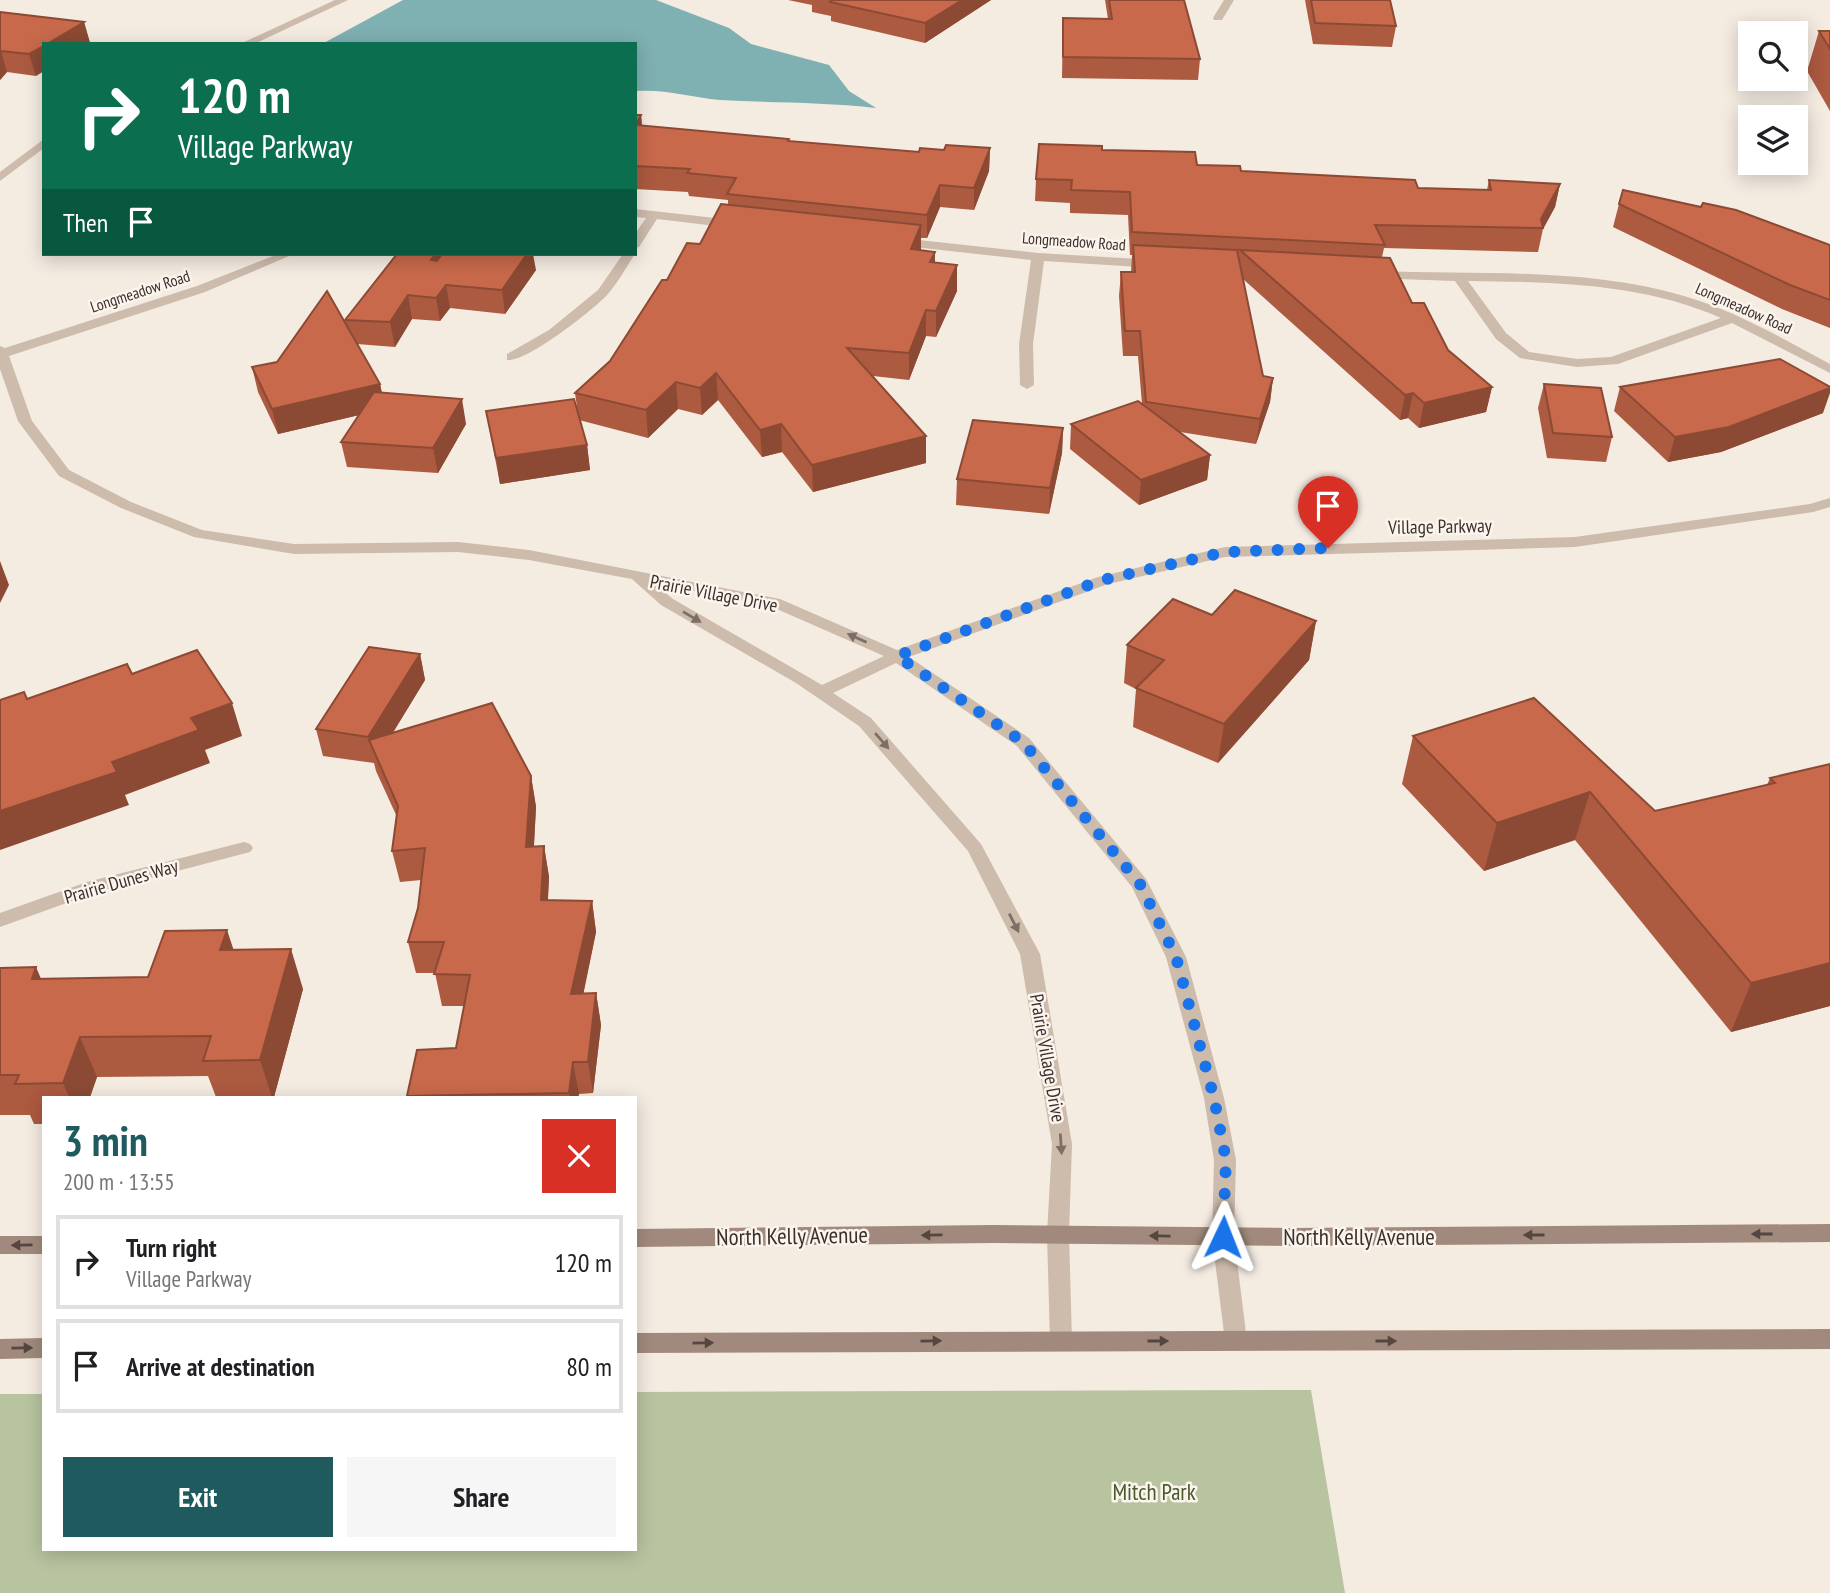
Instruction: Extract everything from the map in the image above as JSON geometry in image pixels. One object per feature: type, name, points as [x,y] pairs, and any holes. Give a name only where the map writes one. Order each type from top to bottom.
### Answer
[{"type":"street","points":[[249,42],[343,0]]},
{"type":"street","points":[[1218,18],[1229,0]]},
{"type":"street","points":[[0,178],[42,144]]},
{"type":"street","points":[[637,213],[749,226]]},
{"type":"street","points":[[637,241],[654,215]]},
{"type":"street","name":"Longmeadow Road","points":[[885,240],[1038,257],[1165,264]]},
{"type":"street","name":"Longmeadow Road","points":[[1,353],[201,289],[283,256]]},
{"type":"street","points":[[512,357],[554,333],[602,293],[628,256]]},
{"type":"street","points":[[1027,385],[1026,344],[1038,257]]},
{"type":"street","name":"Longmeadow Road","points":[[1365,274],[1547,280],[1616,286],[1681,299],[1730,319],[1830,369]]},
{"type":"street","points":[[1460,279],[1501,336],[1525,355],[1577,363],[1613,361],[1730,319]]},
{"type":"street","name":"Prairie Village Drive","points":[[1,353],[25,421],[64,473],[126,505],[199,534],[294,550],[457,547],[530,555],[774,602],[897,656],[1023,742],[1140,884],[1176,957],[1214,1098],[1226,1160],[1223,1237],[1236,1341]]},
{"type":"street","name":"Village Parkway","points":[[821,692],[897,656],[1102,580],[1225,552],[1575,542],[1701,526],[1814,508],[1830,502]]},
{"type":"street","name":"Prairie Village Drive","points":[[637,577],[667,603],[821,692],[865,722],[975,848],[1030,954],[1062,1144],[1058,1234],[1061,1341]]},
{"type":"street","name":"Prairie Dunes Way","points":[[0,920],[93,887],[244,848]]},
{"type":"street","name":"North Kelly Avenue","points":[[637,1238],[1058,1234],[1223,1237],[1830,1233]]},
{"type":"street","points":[[0,1245],[42,1245]]},
{"type":"street","points":[[637,1343],[1830,1339]]},
{"type":"street","points":[[0,1349],[42,1348]]},
{"type":"green space","name":"Mitch Park","points":[[1311,1390],[1345,1593],[0,1593],[0,1394],[42,1394],[42,1551],[637,1551],[637,1392]]},
{"type":"water","points":[[403,0],[656,0],[729,28],[751,44],[829,65],[849,91],[876,108],[720,100],[667,92],[637,91],[637,42],[326,42]]},
{"type":"building","points":[[962,0],[925,23],[830,2]]},
{"type":"building","points":[[1109,0],[1184,0],[1200,59],[1063,57],[1063,18],[1112,19]]},
{"type":"building","points":[[1311,0],[1390,0],[1396,26],[1315,23]]},
{"type":"building","points":[[0,12],[84,22],[50,42],[42,42],[42,47],[29,54],[0,52]]},
{"type":"building","points":[[1819,31],[1830,31],[1830,49]]},
{"type":"building","points":[[637,125],[919,152],[920,148],[944,150],[946,145],[990,148],[974,188],[940,185],[927,215],[727,194],[736,178],[687,173],[690,169],[637,166]]},
{"type":"building","points":[[1039,144],[1102,146],[1102,150],[1195,152],[1197,165],[1240,166],[1241,171],[1415,180],[1418,188],[1491,190],[1489,180],[1560,184],[1541,219],[1543,228],[1375,225],[1385,245],[1132,232],[1130,192],[1071,190],[1072,180],[1036,179]]},
{"type":"building","points":[[1623,190],[1701,207],[1703,203],[1736,210],[1830,245],[1830,300],[1790,285],[1619,204]]},
{"type":"building","points":[[721,204],[921,225],[911,249],[935,252],[930,262],[957,265],[936,311],[926,310],[909,353],[847,348],[926,436],[812,465],[781,424],[760,430],[716,373],[700,388],[676,382],[646,410],[575,393],[610,361],[662,280],[667,280],[687,243],[700,244]]},
{"type":"building","points":[[1133,245],[1237,250],[1263,376],[1273,378],[1260,419],[1146,402],[1140,331],[1125,331],[1121,272],[1135,272]]},
{"type":"building","points":[[1240,250],[1390,258],[1412,303],[1424,303],[1448,350],[1492,387],[1424,403],[1413,393],[1405,395]]},
{"type":"building","points":[[395,256],[434,256],[431,260],[437,261],[441,256],[526,256],[502,290],[446,285],[436,298],[408,295],[390,322],[345,320]]},
{"type":"building","points":[[327,291],[380,384],[272,409],[252,367],[277,362]]},
{"type":"building","points":[[1780,359],[1830,388],[1729,427],[1675,437],[1620,387]]},
{"type":"building","points":[[1544,384],[1601,388],[1612,437],[1553,433]]},
{"type":"building","points":[[374,392],[462,399],[433,448],[341,442]]},
{"type":"building","points":[[574,399],[587,445],[496,458],[486,411]]},
{"type":"building","points":[[1138,401],[1210,455],[1141,480],[1071,424]]},
{"type":"building","points":[[973,420],[1063,428],[1050,488],[957,479]]},
{"type":"building","points":[[1235,590],[1316,621],[1224,724],[1136,688],[1164,660],[1127,645],[1173,599],[1212,615]]},
{"type":"building","points":[[369,647],[420,654],[368,737],[316,729]]},
{"type":"building","points":[[197,650],[232,703],[191,718],[199,730],[112,762],[117,772],[0,811],[0,700],[24,692],[27,699],[127,664],[132,674]]},
{"type":"building","points":[[1534,698],[1655,811],[1775,783],[1770,778],[1830,764],[1830,963],[1751,983],[1590,792],[1497,823],[1413,736]]},
{"type":"building","points":[[492,703],[531,776],[526,847],[544,846],[541,900],[592,901],[571,994],[596,993],[588,1062],[573,1062],[569,1093],[407,1096],[417,1050],[456,1048],[470,975],[434,974],[444,942],[408,942],[418,908],[425,848],[392,851],[398,806],[369,740]]},
{"type":"building","points":[[227,930],[220,950],[291,949],[260,1060],[203,1061],[211,1036],[80,1037],[63,1083],[15,1084],[19,1075],[0,1075],[0,968],[36,967],[32,979],[148,977],[165,931]]},
{"type":"route","points":[[1223,1237],[1226,1160],[1214,1098],[1176,957],[1140,884],[1023,742],[897,656],[1102,580],[1225,552],[1328,548]]}]
